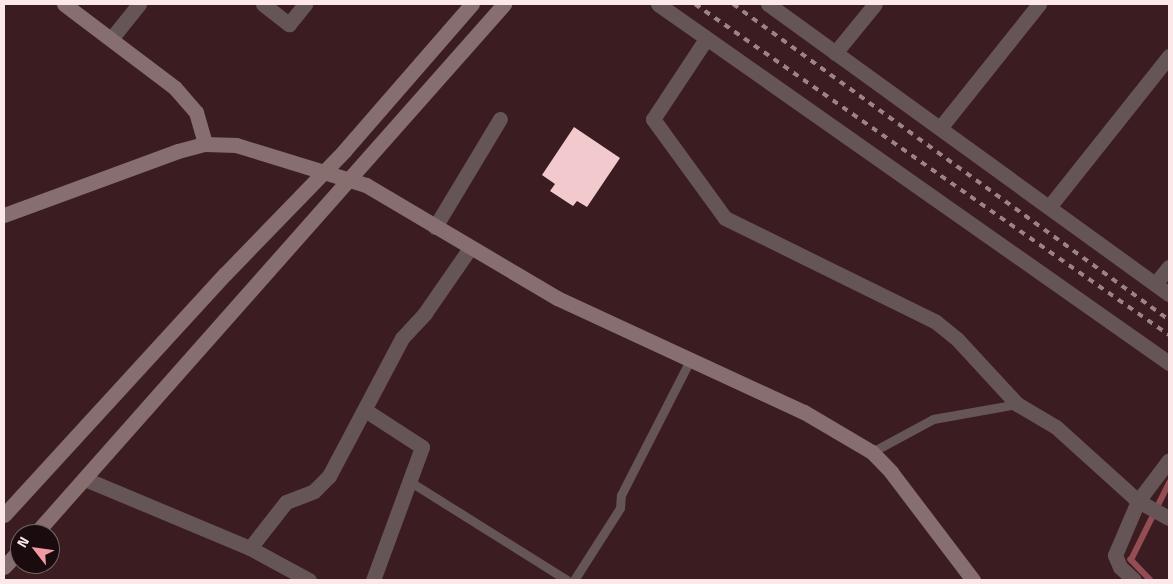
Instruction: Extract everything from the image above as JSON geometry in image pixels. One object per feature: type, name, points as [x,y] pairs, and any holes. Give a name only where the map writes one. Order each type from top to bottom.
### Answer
[{"type":"street","points":[[64,4],[180,94],[196,112],[205,144]]},
{"type":"street","points":[[110,39],[139,4]]},
{"type":"street","points":[[263,4],[289,24],[305,4]]},
{"type":"street","points":[[4,515],[200,301],[324,172],[472,4]]},
{"type":"street","points":[[44,524],[346,179],[504,4]]},
{"type":"street","points":[[658,4],[1169,363]]},
{"type":"street","points":[[768,4],[1169,294]]},
{"type":"street","points":[[835,53],[875,4]]},
{"type":"street","points":[[940,128],[1039,4]]},
{"type":"street","points":[[706,39],[653,119],[725,218],[936,322],[957,339],[1017,404],[1056,427],[1138,501],[1169,518]]},
{"type":"street","points":[[1049,207],[1169,56]]},
{"type":"street","points":[[435,227],[500,119]]},
{"type":"street","points":[[4,215],[205,144],[236,145],[366,185],[557,298],[804,412],[872,452],[891,472],[973,580]]},
{"type":"street","points":[[250,548],[286,502],[314,490],[329,476],[365,410],[378,379],[402,338],[425,313],[470,248]]},
{"type":"street","points":[[1155,284],[1169,267]]},
{"type":"street","points":[[365,410],[422,447],[374,580]]},
{"type":"street","points":[[1134,580],[1120,567],[1115,555],[1138,501],[1169,460]]},
{"type":"street","points":[[85,479],[250,548],[308,580]]},
{"type":"lane","points":[[574,580],[620,508],[621,495],[690,360]]},
{"type":"lane","points":[[872,452],[934,419],[1017,404]]},
{"type":"lane","points":[[409,481],[567,580]]},
{"type":"building","points":[[574,127],[620,158],[587,207],[577,201],[573,206],[550,191],[555,184],[542,175]]},
{"type":"waterway","points":[[1150,580],[1131,560],[1169,483]]},
{"type":"railway","points":[[695,4],[1169,335]]},
{"type":"railway","points":[[733,4],[1169,320]]}]
